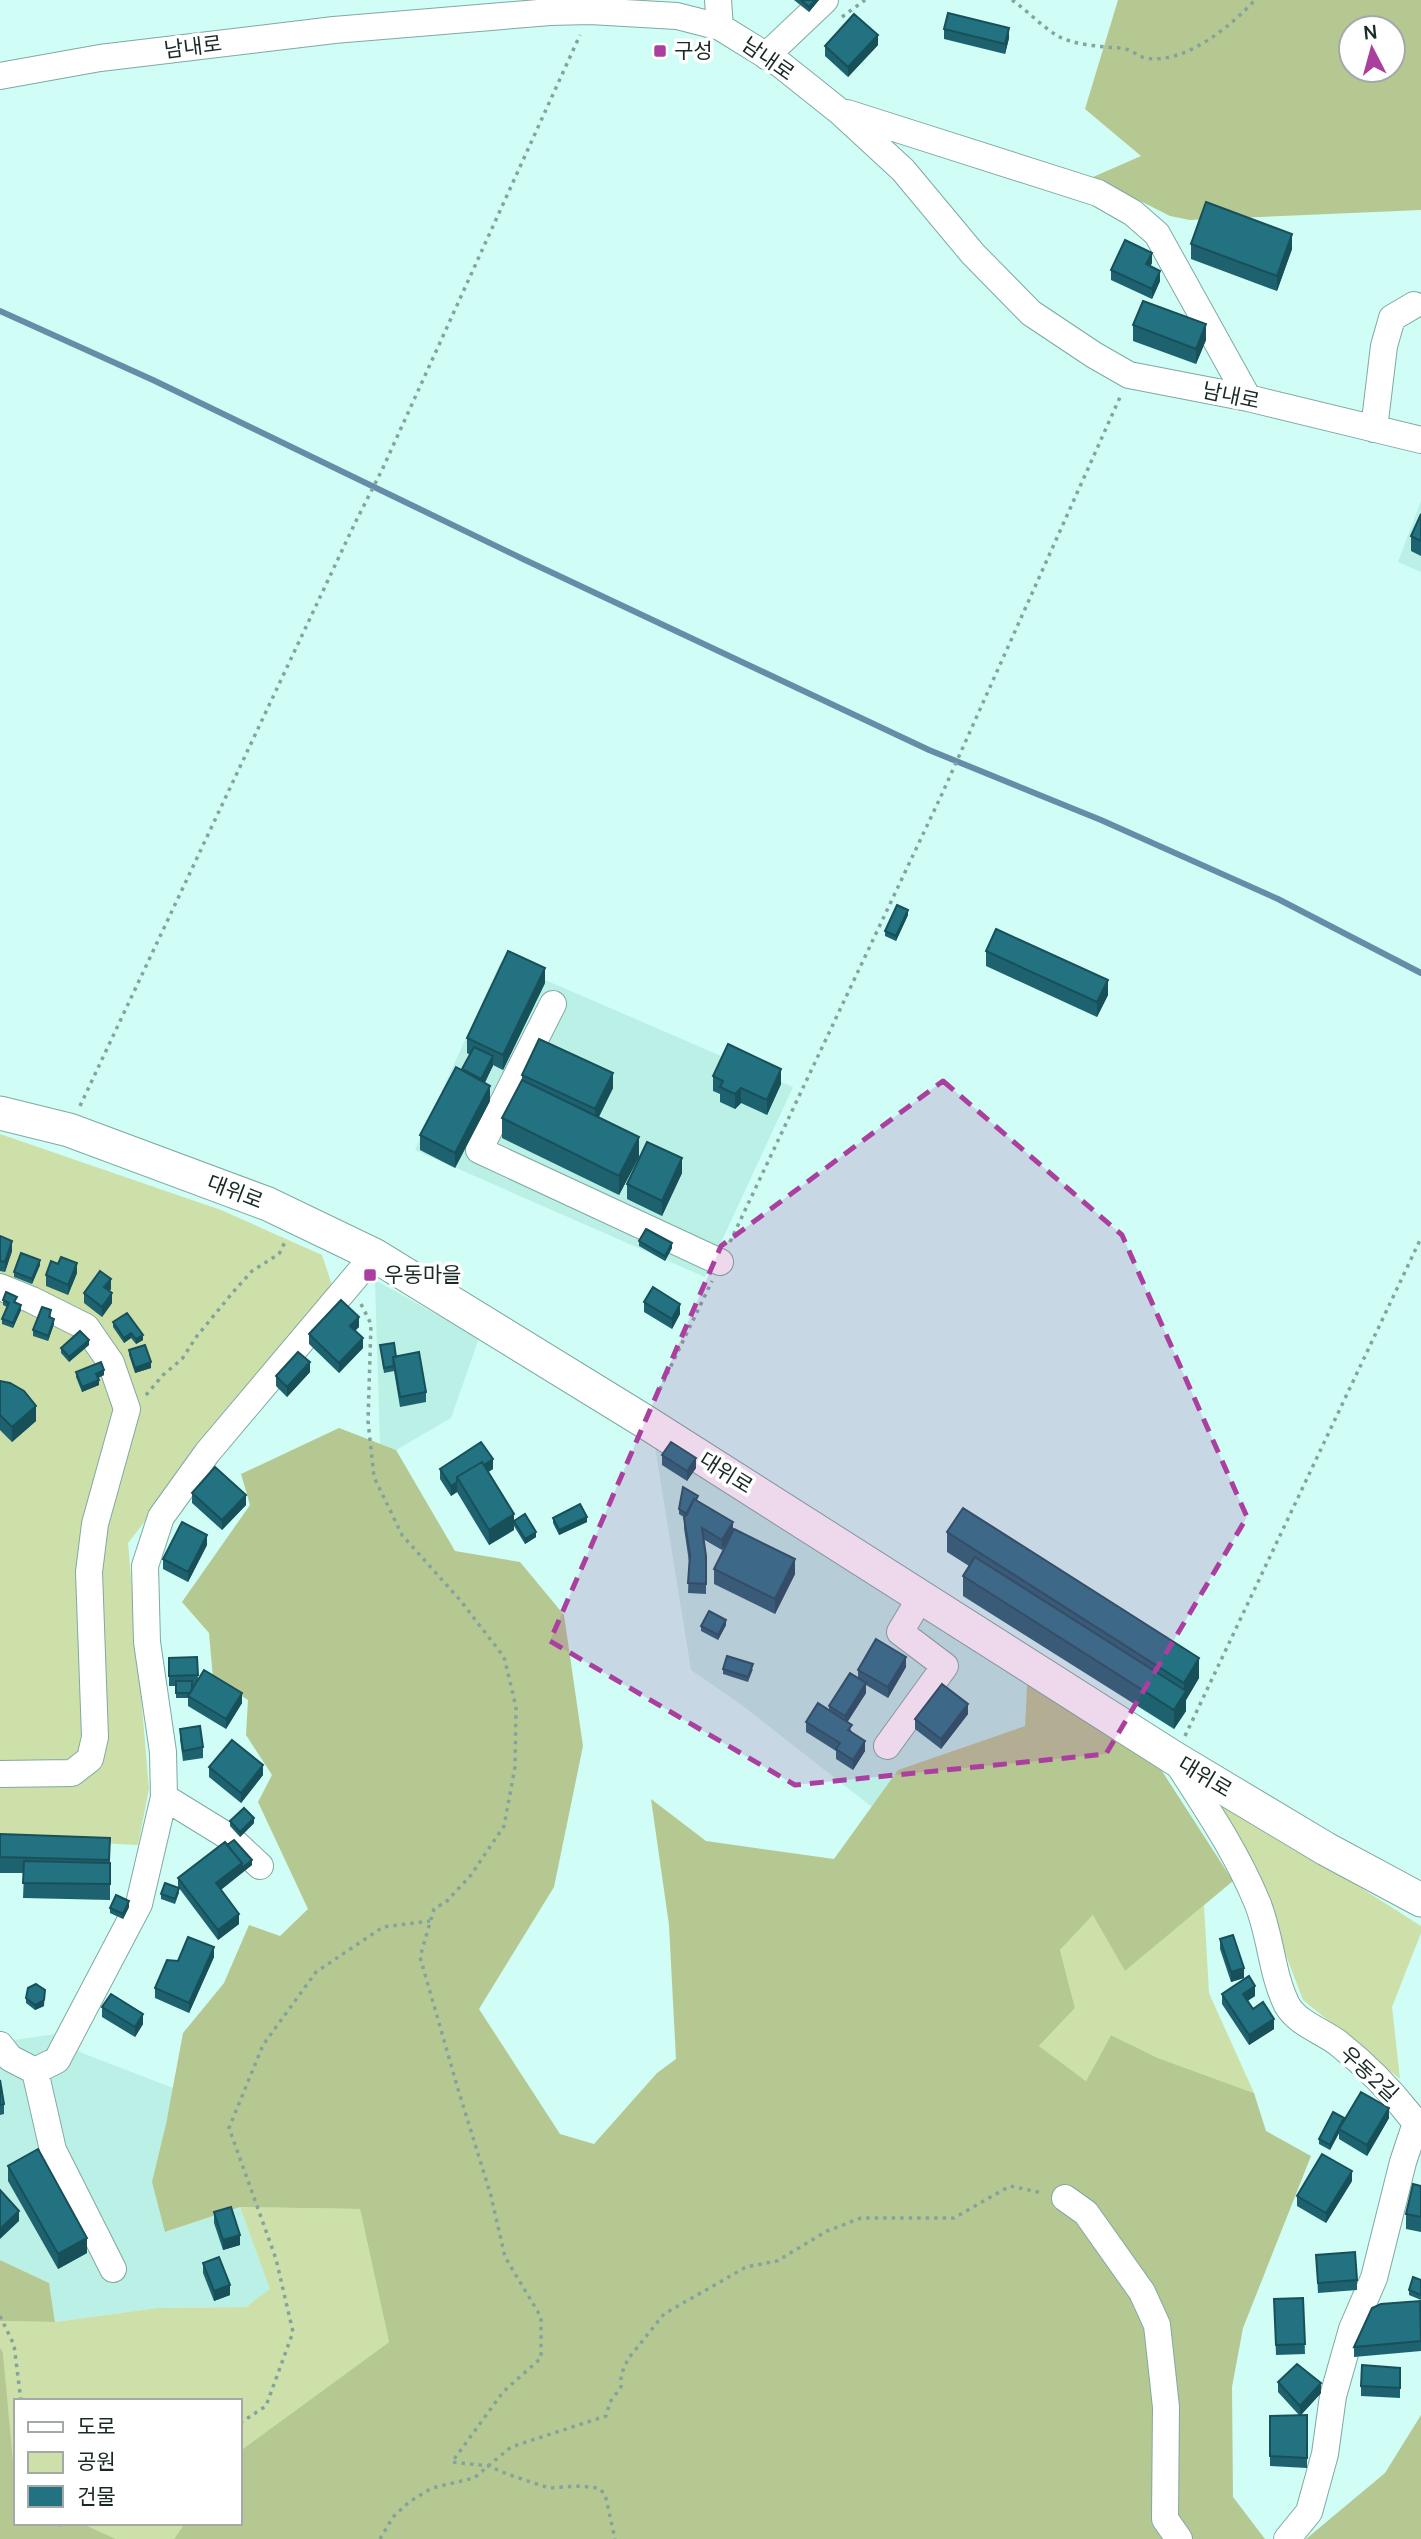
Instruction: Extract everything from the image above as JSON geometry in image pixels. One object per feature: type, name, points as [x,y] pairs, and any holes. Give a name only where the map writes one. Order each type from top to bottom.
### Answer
[{"type":"main road","name":"대위로","points":[[0,1113],[69,1130],[268,1204],[374,1255],[644,1421],[1174,1758],[1326,1849],[1421,1900]]},
{"type":"street","points":[[718,0],[720,27]]},
{"type":"street","points":[[766,56],[825,0]]},
{"type":"street","name":"남내로","points":[[0,76],[100,58],[334,30],[550,12],[590,11],[677,16],[720,27],[766,56],[839,111],[903,170],[973,254],[1031,313],[1129,375],[1248,398],[1421,440]]},
{"type":"street","points":[[839,111],[1098,193],[1133,213],[1157,234],[1248,398]]},
{"type":"street","points":[[1374,429],[1384,346],[1392,318],[1413,305]]},
{"type":"street","points":[[553,1004],[480,1150],[720,1262]]},
{"type":"street","points":[[35,2071],[57,2060],[139,1905],[164,1797],[163,1752],[146,1642],[145,1566],[161,1517],[207,1453],[374,1255]]},
{"type":"street","points":[[0,1287],[86,1327],[111,1363],[127,1409],[95,1524],[89,1572],[95,1737],[90,1759],[72,1773],[0,1774]]},
{"type":"street","points":[[887,1746],[945,1666],[900,1632],[921,1597]]},
{"type":"street","name":"우동2길","points":[[1174,1758],[1235,1852],[1259,1906],[1273,1965],[1288,2007],[1306,2023],[1338,2043],[1396,2097],[1416,2123],[1403,2162],[1374,2278],[1352,2329],[1333,2396],[1325,2454],[1309,2512],[1287,2539]]},
{"type":"street","points":[[164,1797],[229,1837],[260,1866]]},
{"type":"street","points":[[0,2045],[10,2058],[35,2071],[53,2150],[113,2269]]},
{"type":"street","points":[[1065,2198],[1086,2213],[1142,2292],[1157,2325],[1166,2407],[1165,2519],[1179,2539]]},
{"type":"path","points":[[1012,0],[1060,37],[1100,47],[1129,49],[1143,58],[1170,59],[1208,40],[1240,16],[1255,0]]},
{"type":"path","points":[[69,1130],[106,1046],[377,480],[590,11]]},
{"type":"path","points":[[644,1421],[960,754],[1129,375]]},
{"type":"path","points":[[127,1409],[151,1391],[163,1375],[182,1359],[197,1336],[252,1272],[279,1254],[297,1218]]},
{"type":"path","points":[[1174,1758],[1421,1238]]},
{"type":"path","points":[[353,1282],[371,1324],[368,1421],[374,1477],[402,1535],[460,1600],[504,1657],[516,1707],[515,1767],[504,1826],[471,1875],[447,1901],[433,1909],[420,1957],[491,2196],[505,2256],[541,2317],[541,2358],[503,2392],[452,2462],[489,2466],[549,2488],[598,2488],[605,2494],[615,2539]]},
{"type":"path","points":[[242,2422],[266,2406],[293,2332],[275,2259],[229,2127],[263,2045],[316,1972],[383,1927],[430,1921]]},
{"type":"path","points":[[380,2539],[393,2517],[409,2502],[432,2488],[474,2478],[511,2447],[606,2416],[610,2402],[621,2387],[621,2375],[628,2359],[664,2314],[746,2267],[777,2261],[827,2231],[861,2218],[954,2218],[1010,2186],[1065,2198]]},
{"type":"path","points":[[0,2316],[13,2345],[21,2399]]},
{"type":"highlighted area","points":[[943,1081],[1122,1235],[1247,1517],[1106,1754],[795,1785],[550,1641],[721,1246]]},
{"type":"shaded area","points":[[1118,0],[1421,0],[1421,210],[1190,220],[1170,216],[1093,177],[1141,156],[1085,109]]},
{"type":"shaded area","points":[[1421,501],[1421,572],[1398,562]]},
{"type":"shaded area","points":[[501,961],[793,1087],[705,1277],[415,1150]]},
{"type":"shaded area","points":[[375,1280],[479,1338],[451,1418],[396,1450],[380,1444]]},
{"type":"shaded area","points":[[339,1428],[396,1450],[455,1551],[520,1562],[564,1615],[583,1746],[554,1887],[479,2009],[560,2134],[594,2144],[657,2073],[676,2059],[669,1925],[651,1799],[706,1841],[834,1859],[898,1770],[1025,1726],[1027,1685],[1160,1768],[1233,1881],[1125,1971],[1093,1915],[1060,1950],[1075,2008],[1039,2046],[1086,2081],[1111,2035],[1158,2058],[1254,2093],[1266,2131],[1311,2156],[1243,2328],[1232,2387],[1233,2497],[1265,2539],[174,2539],[184,2525],[242,2525],[242,2450],[389,2342],[360,2209],[240,2207],[165,2232],[152,2182],[183,2033],[224,1983],[249,1925],[280,1936],[308,1909],[258,1802],[272,1775],[246,1735],[248,1700],[213,1678],[209,1633],[182,1602],[250,1505],[241,1474]]},
{"type":"shaded area","points":[[655,1447],[1027,1685],[1025,1726],[899,1770],[872,1807],[739,1703],[691,1670]]},
{"type":"shaded area","points":[[56,2034],[82,2053],[173,2088],[166,2124],[166,2232],[240,2207],[271,2289],[246,2307],[157,2308],[55,2322],[49,2283],[0,2260],[0,2042]]},
{"type":"shaded area","points":[[0,2260],[49,2283],[55,2322],[0,2321]]},
{"type":"shaded area","points":[[0,2347],[3,2353],[14,2472],[14,2525],[85,2525],[116,2539],[0,2539]]},
{"type":"shaded area","points":[[1421,2415],[1421,2539],[1306,2539],[1385,2473]]},
{"type":"green space","points":[[0,1134],[221,1210],[322,1255],[332,1285],[128,1543],[149,1789],[138,1845],[0,1838]]},
{"type":"green space","points":[[1211,1793],[1421,1926],[1421,1933],[1392,2007],[1400,2079],[1303,2000],[1282,1945]]},
{"type":"green space","points":[[1204,1905],[1209,1993],[1254,2093],[1158,2058],[1111,2035],[1086,2081],[1039,2046],[1075,2008],[1060,1950],[1094,1914],[1125,1971]]},
{"type":"green space","points":[[240,2207],[360,2209],[389,2342],[242,2450],[242,2399],[14,2399],[14,2482],[3,2353],[0,2347],[0,2321],[55,2322],[157,2308],[246,2307],[270,2289]]},
{"type":"green space","points":[[85,2525],[184,2525],[174,2539],[116,2539]]},
{"type":"building","points":[[801,0],[815,0],[809,7]]},
{"type":"building","points":[[948,13],[1009,28],[1005,44],[944,29]]},
{"type":"building","points":[[854,14],[878,35],[848,67],[825,46]]},
{"type":"building","points":[[1206,202],[1292,234],[1277,276],[1191,244]]},
{"type":"building","points":[[1125,240],[1152,253],[1146,264],[1160,271],[1152,289],[1111,270]]},
{"type":"building","points":[[1143,301],[1206,324],[1196,349],[1133,325]]},
{"type":"building","points":[[1421,514],[1421,541],[1411,536]]},
{"type":"building","points":[[897,905],[908,910],[896,936],[885,931]]},
{"type":"building","points":[[996,929],[1108,980],[1097,1002],[986,951]]},
{"type":"building","points":[[508,951],[545,968],[503,1055],[467,1038]]},
{"type":"building","points":[[539,1039],[613,1073],[595,1109],[522,1075]]},
{"type":"building","points":[[728,1044],[781,1069],[767,1100],[741,1088],[735,1094],[720,1087],[723,1081],[713,1076]]},
{"type":"building","points":[[474,1047],[493,1056],[481,1079],[462,1069]]},
{"type":"building","points":[[456,1067],[490,1086],[455,1153],[420,1135]]},
{"type":"building","points":[[522,1080],[639,1137],[619,1176],[502,1118]]},
{"type":"building","points":[[647,1142],[682,1158],[662,1201],[627,1184]]},
{"type":"building","points":[[646,1229],[672,1243],[665,1256],[639,1241]]},
{"type":"building","points":[[0,1236],[12,1241],[5,1262],[0,1261]]},
{"type":"building","points":[[21,1253],[40,1260],[32,1279],[14,1272]]},
{"type":"building","points":[[61,1257],[77,1263],[68,1285],[46,1275],[51,1261],[58,1264]]},
{"type":"building","points":[[100,1271],[111,1279],[104,1287],[112,1293],[102,1307],[84,1293]]},
{"type":"building","points":[[653,1287],[680,1304],[672,1319],[644,1302]]},
{"type":"building","points":[[6,1292],[17,1297],[14,1302],[21,1305],[13,1323],[2,1319],[9,1303],[3,1300]]},
{"type":"building","points":[[341,1300],[359,1317],[350,1326],[363,1338],[339,1363],[309,1334]]},
{"type":"building","points":[[42,1307],[51,1310],[49,1317],[54,1319],[48,1336],[33,1330]]},
{"type":"building","points":[[127,1313],[143,1335],[136,1339],[131,1333],[124,1338],[113,1322]]},
{"type":"building","points":[[80,1331],[89,1340],[69,1357],[61,1348]]},
{"type":"building","points":[[394,1343],[394,1366],[384,1368],[380,1345]]},
{"type":"building","points":[[145,1345],[151,1362],[135,1368],[129,1350]]},
{"type":"building","points":[[298,1352],[310,1362],[287,1387],[276,1376]]},
{"type":"building","points":[[419,1352],[426,1392],[400,1397],[393,1357]]},
{"type":"building","points":[[101,1362],[104,1370],[96,1374],[99,1380],[82,1387],[76,1372]]},
{"type":"building","points":[[0,1381],[24,1391],[36,1406],[12,1427],[0,1415]]},
{"type":"building","points":[[481,1442],[493,1459],[484,1465],[482,1462],[457,1477],[457,1482],[451,1486],[440,1469]]},
{"type":"building","points":[[671,1442],[696,1458],[687,1471],[662,1455]]},
{"type":"building","points":[[482,1462],[514,1514],[489,1530],[457,1477]]},
{"type":"building","points":[[215,1467],[246,1495],[222,1520],[192,1493]]},
{"type":"building","points":[[683,1487],[698,1496],[687,1514],[679,1509]]},
{"type":"building","points":[[694,1499],[733,1522],[722,1540],[702,1528],[706,1584],[688,1583],[690,1555],[684,1518]]},
{"type":"building","points":[[580,1504],[587,1517],[559,1530],[553,1518]]},
{"type":"building","points":[[963,1508],[1199,1658],[1184,1683],[947,1532]]},
{"type":"building","points":[[525,1514],[536,1532],[525,1539],[514,1521]]},
{"type":"building","points":[[182,1522],[207,1535],[188,1572],[163,1559]]},
{"type":"building","points":[[734,1529],[795,1559],[775,1599],[714,1569]]},
{"type":"building","points":[[975,1557],[1186,1691],[1174,1710],[963,1576]]},
{"type":"building","points":[[709,1611],[726,1620],[718,1635],[701,1626]]},
{"type":"building","points":[[876,1639],[906,1657],[888,1687],[858,1670]]},
{"type":"building","points":[[727,1656],[753,1664],[748,1677],[723,1669]]},
{"type":"building","points":[[197,1657],[198,1675],[169,1676],[169,1658]]},
{"type":"building","points":[[204,1670],[242,1693],[226,1719],[188,1696]]},
{"type":"building","points":[[850,1673],[866,1683],[845,1716],[829,1706]]},
{"type":"building","points":[[176,1681],[192,1681],[190,1693],[176,1693]]},
{"type":"building","points":[[942,1684],[968,1704],[941,1739],[915,1719]]},
{"type":"building","points":[[818,1703],[852,1725],[848,1730],[865,1741],[853,1760],[836,1749],[840,1743],[806,1722]]},
{"type":"building","points":[[200,1726],[203,1747],[183,1751],[180,1729]]},
{"type":"building","points":[[232,1740],[263,1765],[241,1793],[209,1767]]},
{"type":"building","points":[[244,1808],[254,1818],[240,1832],[230,1821]]},
{"type":"building","points":[[0,1834],[110,1838],[109,1860],[0,1857]]},
{"type":"building","points":[[234,1840],[252,1860],[242,1868],[242,1863],[227,1845]]},
{"type":"building","points":[[225,1842],[242,1863],[216,1883],[239,1914],[218,1930],[178,1878]]},
{"type":"building","points":[[24,1861],[110,1863],[110,1884],[23,1883]]},
{"type":"building","points":[[165,1883],[179,1888],[175,1899],[161,1894]]},
{"type":"building","points":[[116,1895],[129,1901],[123,1914],[110,1908]]},
{"type":"building","points":[[1233,1935],[1244,1968],[1231,1972],[1220,1939]]},
{"type":"building","points":[[188,1937],[214,1947],[189,2003],[155,1988],[167,1960],[178,1961]]},
{"type":"building","points":[[1249,1976],[1255,1986],[1243,1994],[1253,2009],[1263,2002],[1274,2019],[1249,2035],[1222,1994]]},
{"type":"building","points":[[36,1984],[45,1990],[44,2000],[35,2005],[26,1998],[28,1988]]},
{"type":"building","points":[[111,1994],[143,2014],[135,2027],[102,2007]]},
{"type":"building","points":[[0,2080],[4,2104],[0,2105]]},
{"type":"building","points":[[1361,2092],[1389,2108],[1367,2145],[1339,2129]]},
{"type":"building","points":[[1333,2112],[1344,2118],[1330,2145],[1319,2139]]},
{"type":"building","points":[[38,2149],[87,2238],[58,2254],[8,2166]]},
{"type":"building","points":[[1322,2154],[1352,2171],[1326,2213],[1297,2196]]},
{"type":"building","points":[[1413,2184],[1421,2186],[1421,2217],[1406,2214]]},
{"type":"building","points":[[0,2190],[19,2211],[0,2229]]},
{"type":"building","points":[[231,2207],[240,2235],[223,2240],[214,2212]]},
{"type":"building","points":[[1355,2252],[1357,2280],[1318,2283],[1316,2255]]},
{"type":"building","points":[[219,2257],[230,2285],[214,2291],[203,2263]]},
{"type":"building","points":[[1413,2277],[1421,2280],[1421,2295],[1409,2290]]},
{"type":"building","points":[[1303,2298],[1305,2344],[1276,2345],[1274,2299]]},
{"type":"building","points":[[1420,2301],[1421,2341],[1354,2347],[1372,2308],[1381,2304]]},
{"type":"building","points":[[1297,2364],[1321,2383],[1300,2406],[1278,2382]]},
{"type":"building","points":[[1362,2365],[1400,2368],[1400,2388],[1361,2386]]},
{"type":"building","points":[[1307,2415],[1307,2458],[1270,2456],[1270,2416]]},
{"type":"waterway","points":[[0,311],[153,380],[523,559],[929,750],[1101,820],[1278,899],[1421,973]]},
{"type":"place","name":"구성","points":[[660,51]]},
{"type":"place","name":"우동마을","points":[[370,1275]]}]
